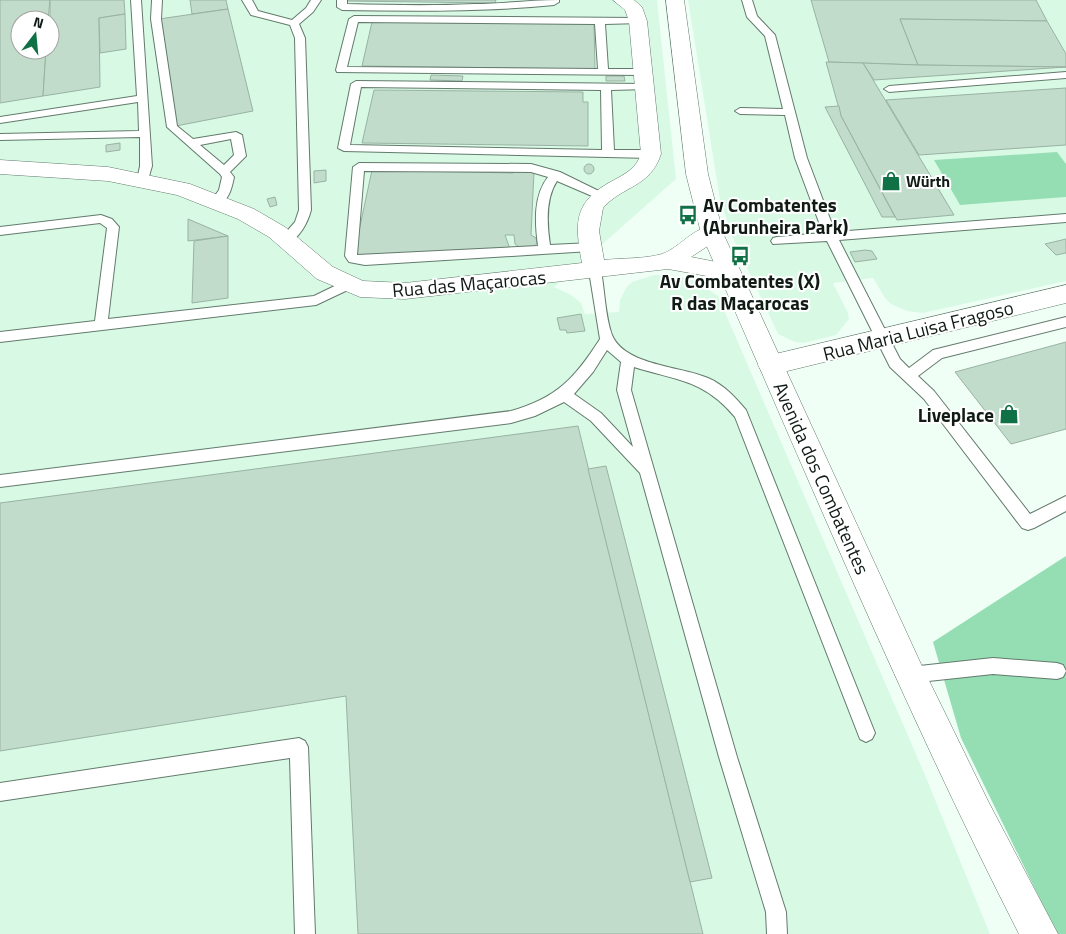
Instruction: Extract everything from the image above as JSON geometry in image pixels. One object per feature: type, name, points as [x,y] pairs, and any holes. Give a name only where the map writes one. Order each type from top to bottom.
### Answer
[{"type":"street","points":[[595,271],[588,227],[589,215],[594,204],[603,196],[641,174],[650,161],[651,154],[638,21],[633,7],[622,0]]},
{"type":"street","name":"Avenida dos Combatentes","points":[[675,0],[697,174],[712,233],[910,675],[976,813],[1039,934]]},
{"type":"street","name":"Rua das Maçarocas","points":[[0,167],[108,174],[182,189],[217,201],[246,214],[286,239],[325,272],[350,284],[382,292],[405,292],[668,261],[729,272]]},
{"type":"street","name":"Rua das Maçarocas","points":[[668,261],[712,233]]},
{"type":"street","name":"Rua Maria Luisa Fragoso","points":[[771,365],[1066,294]]},
{"type":"lane","points":[[136,0],[145,134],[146,166],[142,180]]},
{"type":"lane","points":[[157,0],[156,19],[172,127],[224,171],[228,182],[225,191],[217,201]]},
{"type":"lane","points":[[247,0],[249,8],[254,13],[294,23]]},
{"type":"lane","points":[[294,23],[310,10],[316,0]]},
{"type":"lane","points":[[342,0],[342,7],[443,9],[514,6],[554,2],[554,0]]},
{"type":"lane","points":[[747,0],[752,17],[770,35],[791,112],[801,158],[814,196],[831,237],[895,364],[929,395],[1028,523],[1066,503]]},
{"type":"lane","points":[[638,21],[354,18],[342,70],[603,72],[643,79]]},
{"type":"lane","points":[[600,21],[603,72]]},
{"type":"lane","points":[[286,239],[299,226],[305,210],[300,38],[294,23]]},
{"type":"lane","points":[[889,89],[1066,75]]},
{"type":"lane","points":[[643,79],[606,86],[356,84],[344,148],[651,154]]},
{"type":"lane","points":[[606,86],[608,153]]},
{"type":"lane","points":[[0,120],[142,98]]},
{"type":"lane","points":[[740,111],[791,112]]},
{"type":"lane","points":[[0,137],[145,134]]},
{"type":"lane","points":[[191,143],[236,135],[240,156],[224,171]]},
{"type":"lane","points":[[591,247],[365,261],[353,259],[351,256],[359,167],[531,168],[556,175],[603,196]]},
{"type":"lane","points":[[544,250],[544,194],[546,186],[556,175]]},
{"type":"lane","points":[[777,242],[1066,218]]},
{"type":"lane","points":[[0,231],[101,220],[108,222],[113,227],[101,325]]},
{"type":"lane","points":[[595,271],[607,339],[628,359],[703,381],[717,389],[741,414],[866,734]]},
{"type":"lane","points":[[0,337],[316,300],[350,284]]},
{"type":"lane","points":[[908,376],[938,354],[1066,322]]},
{"type":"lane","points":[[0,481],[512,417],[538,410],[564,395],[584,376],[607,339]]},
{"type":"lane","points":[[628,359],[624,390],[733,775],[776,912],[777,934]]},
{"type":"lane","points":[[564,395],[596,417],[635,457],[648,475]]},
{"type":"lane","points":[[910,675],[993,666],[1057,671]]},
{"type":"lane","points":[[0,792],[299,747],[305,934]]},
{"type":"shaded area","points":[[0,0],[657,0],[676,179],[554,287],[571,295],[581,303],[585,314],[619,312],[620,300],[626,288],[632,282],[654,275],[679,276],[695,281],[718,296],[925,775],[990,934],[0,934]]},
{"type":"shaded area","name":"Würth","points":[[688,0],[1066,0],[1066,281],[923,313],[907,311],[891,304],[885,298],[873,278],[833,283],[848,313],[849,319],[836,335],[804,343],[795,342],[778,334],[733,238],[720,200]]},
{"type":"green space","points":[[1057,152],[1066,164],[1066,197],[960,205],[934,160]]},
{"type":"green space","points":[[1066,556],[1066,934],[1057,934],[961,738],[933,642]]},
{"type":"building","points":[[0,0],[50,0],[49,10],[10,10],[10,60],[45,60],[43,96],[0,103]]},
{"type":"building","points":[[50,0],[124,0],[125,14],[99,18],[100,87],[43,96],[45,60],[60,60],[60,10],[50,10]]},
{"type":"building","points":[[190,0],[226,0],[228,9],[192,14]]},
{"type":"building","points":[[347,0],[496,0],[495,3],[346,1]]},
{"type":"building","points":[[811,0],[1036,0],[1047,21],[900,19],[918,65],[829,62]]},
{"type":"building","points":[[228,9],[253,111],[176,126],[159,19]]},
{"type":"building","points":[[125,14],[126,49],[100,53],[99,18]]},
{"type":"building","points":[[900,19],[1047,21],[1066,54],[1066,67],[918,65]]},
{"type":"building","points":[[372,22],[594,24],[595,69],[362,66]]},
{"type":"building","points":[[826,62],[863,63],[954,215],[897,220],[841,116]]},
{"type":"building","points":[[863,63],[918,65],[1066,67],[874,80]]},
{"type":"building","points":[[431,75],[463,76],[462,81],[430,80]]},
{"type":"building","points":[[606,76],[624,76],[625,81],[606,81]]},
{"type":"building","points":[[1066,88],[1066,145],[919,155],[886,100]]},
{"type":"building","points":[[374,90],[583,92],[583,102],[588,102],[588,146],[362,143]]},
{"type":"building","points":[[839,106],[841,116],[895,217],[882,217],[825,107]]},
{"type":"building","points":[[120,143],[120,150],[106,152],[106,145]]},
{"type":"building","points":[[589,164],[594,169],[589,174],[584,169]]},
{"type":"building","points":[[326,170],[326,181],[314,183],[314,171]]},
{"type":"building","points":[[372,170],[513,173],[513,171],[534,171],[531,235],[536,238],[537,243],[534,247],[520,248],[515,244],[514,235],[505,235],[510,249],[356,257],[357,232],[359,231]]},
{"type":"building","points":[[275,197],[277,205],[270,207],[267,199]]},
{"type":"building","points":[[188,219],[228,236],[188,241]]},
{"type":"building","points":[[228,236],[228,298],[192,303],[194,241]]},
{"type":"building","points":[[1066,239],[1066,253],[1056,255],[1045,244]]},
{"type":"building","points":[[872,251],[877,259],[855,262],[850,252]]},
{"type":"building","points":[[581,314],[585,331],[567,333],[566,330],[560,330],[557,318]]},
{"type":"building","points":[[1066,342],[1066,429],[1011,444],[955,372]]},
{"type":"building","points":[[578,426],[703,934],[358,934],[346,696],[0,751],[0,503]]},
{"type":"building","points":[[606,466],[712,878],[690,882],[588,469]]},
{"type":"place","name":"Würth","points":[[891,181]]},
{"type":"place","name":"Av Combatentes (Abrunheira Park)","points":[[688,215]]},
{"type":"place","name":"Av Combatentes (X) R das Maçarocas","points":[[740,256]]},
{"type":"place","name":"Liveplace","points":[[1009,414]]}]
